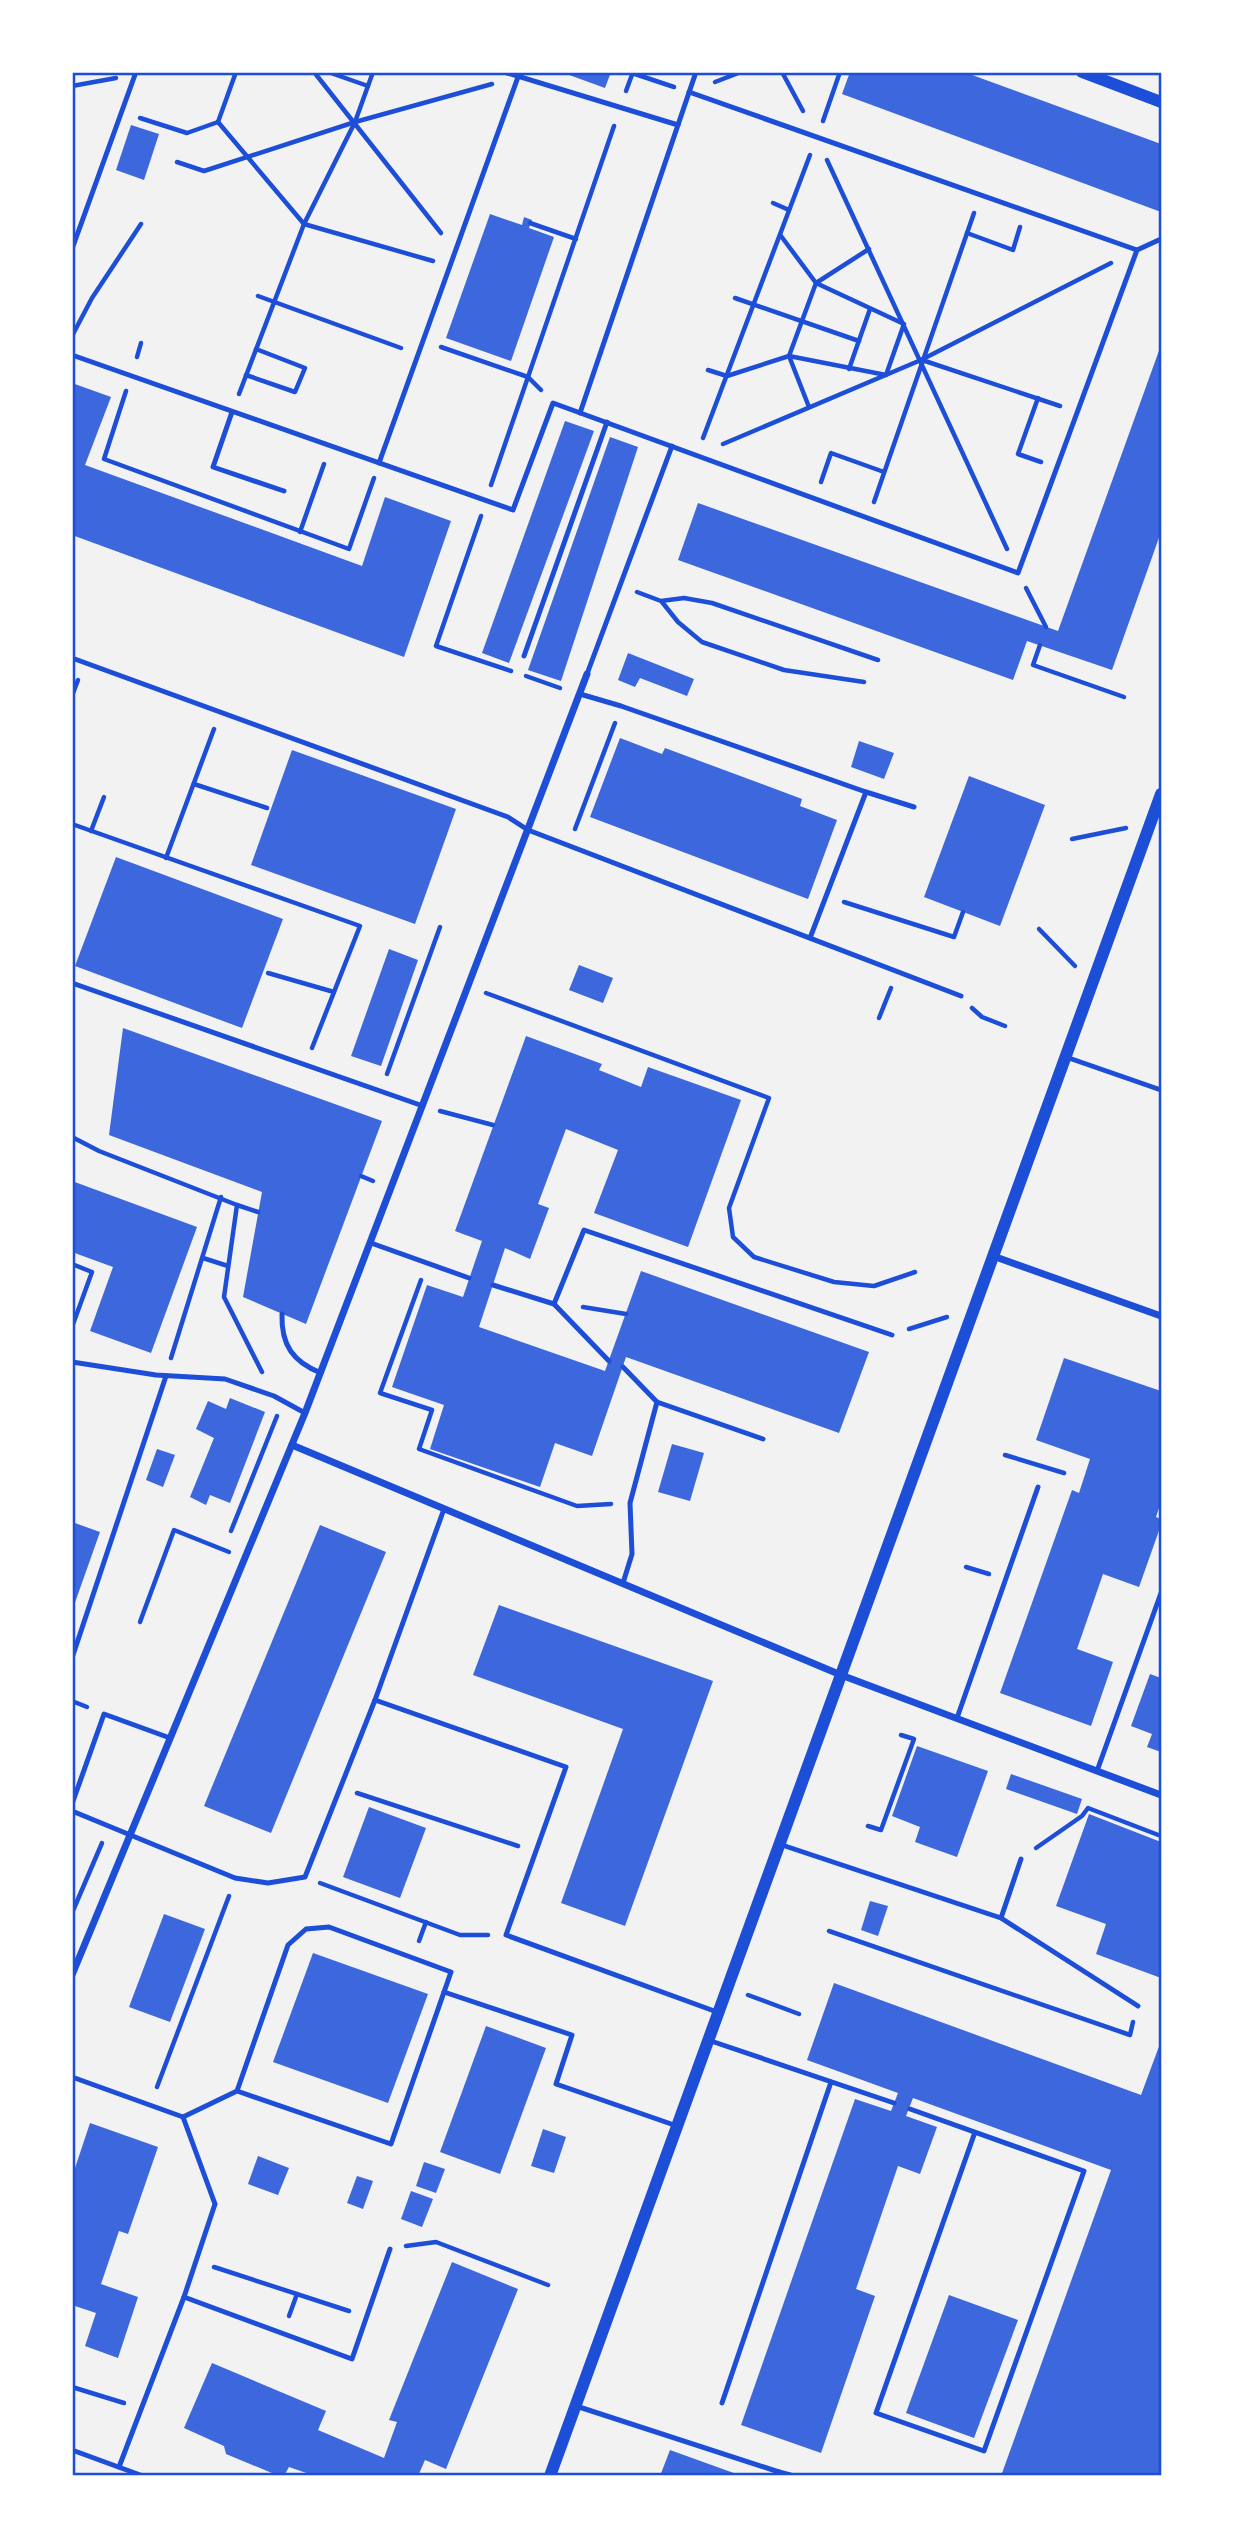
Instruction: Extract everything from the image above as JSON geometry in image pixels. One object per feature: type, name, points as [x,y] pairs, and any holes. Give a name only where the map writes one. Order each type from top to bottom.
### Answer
[{"type":"street","points":[[1082,72],[1161,102]]},
{"type":"street","points":[[72,1975],[246,1560],[321,1373],[587,674]]},
{"type":"street","points":[[550,2476],[1161,794]]},
{"type":"street","points":[[993,1256],[1161,1316]]},
{"type":"street","points":[[292,1445],[841,1675],[1161,1795]]},
{"type":"lane","points":[[504,72],[678,125]]},
{"type":"lane","points":[[579,413],[696,72]]},
{"type":"lane","points":[[72,249],[136,73]]},
{"type":"lane","points":[[379,463],[518,77]]},
{"type":"lane","points":[[689,92],[1137,250],[1161,239]]},
{"type":"lane","points":[[72,355],[513,510],[553,403],[1018,573],[1137,250]]},
{"type":"lane","points":[[232,412],[213,467],[284,491]]},
{"type":"lane","points":[[524,656],[607,422]]},
{"type":"lane","points":[[587,674],[672,446]]},
{"type":"lane","points":[[72,658],[508,817],[528,830],[961,996]]},
{"type":"lane","points":[[580,694],[914,807]]},
{"type":"lane","points":[[810,938],[866,792]]},
{"type":"lane","points":[[72,983],[422,1106]]},
{"type":"lane","points":[[1066,1057],[1161,1090]]},
{"type":"lane","points":[[554,1304],[584,1230],[892,1335]]},
{"type":"lane","points":[[371,1243],[470,1278]]},
{"type":"lane","points":[[493,1285],[554,1304],[609,1361]]},
{"type":"lane","points":[[282,1314],[281,1334],[292,1356],[301,1366],[321,1373]]},
{"type":"lane","points":[[72,1362],[166,1376],[225,1379],[274,1396],[305,1413]]},
{"type":"lane","points":[[623,1367],[657,1402],[763,1439]]},
{"type":"lane","points":[[72,1658],[166,1376]]},
{"type":"lane","points":[[623,1583],[632,1554],[631,1503],[657,1402]]},
{"type":"lane","points":[[957,1718],[1038,1487]]},
{"type":"lane","points":[[72,1811],[235,1878],[268,1883],[305,1877],[375,1700],[444,1508]]},
{"type":"lane","points":[[1097,1771],[1161,1593]]},
{"type":"lane","points":[[375,1700],[566,1767],[506,1935],[718,2013]]},
{"type":"lane","points":[[72,1804],[104,1714],[170,1738]]},
{"type":"lane","points":[[779,1844],[1001,1918],[1138,2006]]},
{"type":"lane","points":[[1001,1918],[1021,1859]]},
{"type":"lane","points":[[72,2077],[183,2117],[237,2091],[391,2144],[451,1972],[329,1927],[306,1930],[288,1945],[237,2091]]},
{"type":"lane","points":[[444,1992],[572,2035],[556,2084],[677,2126]]},
{"type":"lane","points":[[708,2040],[894,2103]]},
{"type":"lane","points":[[722,2403],[831,2082]]},
{"type":"lane","points":[[910,2109],[975,2132],[1084,2171],[984,2451],[876,2413],[975,2132]]},
{"type":"lane","points":[[119,2467],[184,2297],[215,2204],[183,2117]]},
{"type":"lane","points":[[184,2297],[352,2359],[390,2249]]},
{"type":"lane","points":[[575,2406],[778,2474],[794,2476]]},
{"type":"lane","points":[[72,2450],[144,2476]]},
{"type":"path","points":[[218,122],[236,72]]},
{"type":"path","points":[[314,72],[456,251]]},
{"type":"path","points":[[328,72],[368,86]]},
{"type":"path","points":[[232,412],[304,224],[355,122],[373,72]]},
{"type":"path","points":[[782,72],[817,138],[1018,573],[1046,627]]},
{"type":"path","points":[[696,456],[817,138],[839,72]]},
{"type":"path","points":[[72,86],[136,73]]},
{"type":"path","points":[[632,73],[689,92]]},
{"type":"path","points":[[177,162],[204,171],[355,122],[518,77]]},
{"type":"path","points":[[122,112],[187,133],[218,122]]},
{"type":"path","points":[[218,122],[304,224],[450,266]]},
{"type":"path","points":[[869,518],[921,360],[980,195]]},
{"type":"path","points":[[774,203],[789,210]]},
{"type":"path","points":[[967,233],[1013,250],[1025,211]]},
{"type":"path","points":[[530,223],[576,239]]},
{"type":"path","points":[[72,337],[92,298],[141,224]]},
{"type":"path","points":[[780,235],[816,283],[904,324]]},
{"type":"path","points":[[809,407],[789,356],[816,283],[869,249]]},
{"type":"path","points":[[696,456],[921,360],[1137,250]]},
{"type":"path","points":[[258,296],[418,354]]},
{"type":"path","points":[[735,298],[859,341]]},
{"type":"path","points":[[849,369],[870,309]]},
{"type":"path","points":[[886,375],[904,324]]},
{"type":"path","points":[[424,341],[528,377]]},
{"type":"path","points":[[137,357],[141,343]]},
{"type":"path","points":[[246,375],[295,392],[305,368],[256,349]]},
{"type":"path","points":[[708,370],[727,376],[789,356],[886,375]]},
{"type":"path","points":[[921,360],[1077,411]]},
{"type":"path","points":[[104,459],[131,376]]},
{"type":"path","points":[[1038,398],[1018,454],[1057,467]]},
{"type":"path","points":[[300,532],[331,446]]},
{"type":"path","points":[[814,498],[831,453],[884,472]]},
{"type":"path","points":[[620,585],[662,601],[684,598],[712,603],[878,660]]},
{"type":"path","points":[[662,601],[678,622],[702,642],[784,670],[864,682]]},
{"type":"path","points":[[1040,645],[1033,665],[1124,697]]},
{"type":"path","points":[[72,696],[78,681]]},
{"type":"path","points":[[569,846],[621,706]]},
{"type":"path","points":[[166,858],[213,731]]},
{"type":"path","points":[[194,784],[267,808]]},
{"type":"path","points":[[91,831],[104,797]]},
{"type":"path","points":[[1072,839],[1150,823]]},
{"type":"path","points":[[72,824],[360,926],[314,1042]]},
{"type":"path","points":[[826,896],[954,937],[963,912]]},
{"type":"path","points":[[381,1092],[440,927]]},
{"type":"path","points":[[1040,929],[1092,984]]},
{"type":"path","points":[[879,1018],[898,971]]},
{"type":"path","points":[[268,973],[334,992]]},
{"type":"path","points":[[468,987],[769,1098],[729,1208],[733,1237],[754,1257],[847,1284],[874,1286],[915,1272]]},
{"type":"path","points":[[961,996],[982,1017],[1004,1026]]},
{"type":"path","points":[[422,1106],[493,1125]]},
{"type":"path","points":[[72,1137],[99,1151],[258,1212]]},
{"type":"path","points":[[166,1376],[222,1197]]},
{"type":"path","points":[[237,1205],[224,1297],[274,1396]]},
{"type":"path","points":[[203,1258],[228,1266]]},
{"type":"path","points":[[427,1263],[380,1393],[432,1410],[419,1449],[577,1506],[631,1503]]},
{"type":"path","points":[[72,1264],[92,1272],[72,1327]]},
{"type":"path","points":[[554,1304],[626,1314]]},
{"type":"path","points":[[892,1335],[975,1307]]},
{"type":"path","points":[[218,1563],[283,1401]]},
{"type":"path","points":[[1005,1455],[1064,1473]]},
{"type":"path","points":[[140,1622],[174,1530],[246,1560]]},
{"type":"path","points":[[868,1826],[881,1830],[914,1739],[901,1735]]},
{"type":"path","points":[[341,1787],[536,1852]]},
{"type":"path","points":[[1021,1859],[1082,1816],[1088,1808],[1161,1836]]},
{"type":"path","points":[[72,1913],[109,1826]]},
{"type":"path","points":[[305,1877],[460,1935],[506,1935]]},
{"type":"path","points":[[150,2104],[235,1878]]},
{"type":"path","points":[[829,1931],[1130,2035],[1138,2006]]},
{"type":"path","points":[[727,1987],[799,2014]]},
{"type":"path","points":[[390,2249],[436,2242],[548,2285]]},
{"type":"path","points":[[196,2261],[366,2316]]},
{"type":"path","points":[[72,2386],[141,2409]]},
{"type":"building","points":[[561,72],[611,72],[605,88]]},
{"type":"building","points":[[850,72],[964,72],[1161,144],[1161,212],[842,94]]},
{"type":"building","points":[[131,125],[159,134],[144,180],[116,170]]},
{"type":"building","points":[[490,214],[522,225],[524,217],[532,220],[529,228],[554,237],[511,361],[446,338]]},
{"type":"building","points":[[1161,345],[1161,532],[1112,670],[1027,641],[1013,680],[678,560],[698,503],[1058,631]]},
{"type":"building","points":[[72,383],[111,397],[85,465],[362,566],[385,497],[451,521],[404,657],[72,535]]},
{"type":"building","points":[[565,421],[594,431],[509,663],[482,653]]},
{"type":"building","points":[[610,437],[638,447],[561,681],[528,670]]},
{"type":"building","points":[[628,653],[694,679],[687,696],[640,678],[635,687],[618,680]]},
{"type":"building","points":[[620,738],[662,754],[665,748],[802,799],[800,806],[837,820],[808,899],[590,817]]},
{"type":"building","points":[[859,741],[894,753],[884,779],[851,767]]},
{"type":"building","points":[[292,750],[456,809],[415,924],[251,865]]},
{"type":"building","points":[[969,776],[1045,805],[1000,926],[924,897]]},
{"type":"building","points":[[116,857],[283,919],[242,1028],[75,966]]},
{"type":"building","points":[[389,949],[418,960],[381,1066],[351,1056]]},
{"type":"building","points":[[579,965],[613,978],[603,1003],[569,990]]},
{"type":"building","points":[[123,1028],[382,1121],[306,1324],[243,1297],[262,1192],[109,1135]]},
{"type":"building","points":[[526,1036],[602,1064],[599,1070],[641,1087],[648,1067],[741,1100],[688,1247],[594,1213],[618,1150],[566,1129],[538,1204],[549,1208],[530,1259],[505,1248],[479,1327],[605,1371],[641,1271],[869,1352],[839,1433],[626,1357],[592,1456],[555,1443],[540,1487],[430,1449],[444,1405],[392,1387],[427,1285],[463,1297],[482,1241],[455,1231]]},
{"type":"building","points":[[72,1181],[197,1227],[151,1353],[90,1331],[113,1267],[72,1252]]},
{"type":"building","points":[[1064,1358],[1161,1391],[1161,1502],[1156,1517],[1161,1519],[1161,1525],[1139,1587],[1103,1574],[1077,1649],[1113,1662],[1091,1726],[1000,1693],[1072,1490],[1079,1493],[1090,1459],[1036,1440]]},
{"type":"building","points":[[230,1398],[265,1412],[230,1503],[210,1495],[206,1505],[190,1497],[214,1438],[196,1429],[208,1401],[226,1409]]},
{"type":"building","points":[[672,1444],[704,1453],[690,1501],[658,1492]]},
{"type":"building","points":[[157,1449],[175,1455],[163,1487],[146,1480]]},
{"type":"building","points":[[72,1522],[100,1532],[72,1611]]},
{"type":"building","points":[[320,1525],[386,1552],[271,1833],[204,1806]]},
{"type":"building","points":[[499,1605],[713,1681],[625,1926],[561,1903],[623,1729],[473,1675]]},
{"type":"building","points":[[1150,1674],[1161,1678],[1161,1752],[1147,1747],[1152,1734],[1131,1726]]},
{"type":"building","points":[[917,1746],[988,1771],[957,1857],[915,1842],[920,1827],[892,1816]]},
{"type":"building","points":[[1011,1774],[1082,1799],[1077,1814],[1006,1789]]},
{"type":"building","points":[[369,1807],[426,1828],[400,1898],[343,1877]]},
{"type":"building","points":[[1089,1814],[1161,1842],[1161,1978],[1096,1954],[1106,1924],[1056,1906]]},
{"type":"building","points":[[870,1901],[888,1906],[878,1936],[861,1930]]},
{"type":"building","points":[[164,1914],[205,1929],[170,2022],[129,2007]]},
{"type":"building","points":[[313,1953],[428,1994],[388,2103],[273,2062]]},
{"type":"building","points":[[834,1983],[1141,2095],[1161,2041],[1161,2476],[1001,2476],[1111,2170],[913,2098],[906,2116],[937,2127],[920,2174],[898,2166],[856,2289],[875,2296],[821,2453],[741,2425],[855,2099],[891,2111],[898,2093],[807,2060]]},
{"type":"building","points":[[486,2026],[546,2048],[500,2174],[440,2152]]},
{"type":"building","points":[[90,2123],[158,2147],[128,2234],[119,2231],[101,2284],[138,2297],[118,2358],[85,2346],[96,2313],[72,2305],[72,2177]]},
{"type":"building","points":[[543,2129],[566,2137],[554,2173],[531,2166]]},
{"type":"building","points":[[258,2156],[289,2168],[278,2195],[248,2184]]},
{"type":"building","points":[[424,2162],[445,2169],[436,2193],[416,2186]]},
{"type":"building","points":[[357,2176],[373,2181],[363,2209],[347,2203]]},
{"type":"building","points":[[411,2191],[433,2199],[422,2227],[401,2219]]},
{"type":"building","points":[[452,2262],[518,2289],[446,2469],[425,2460],[418,2476],[315,2476],[289,2467],[284,2476],[279,2476],[226,2454],[224,2446],[184,2428],[212,2363],[326,2411],[318,2430],[384,2458],[397,2422],[389,2420]]},
{"type":"building","points":[[949,2295],[1018,2320],[974,2438],[906,2413]]},
{"type":"building","points":[[670,2450],[742,2476],[660,2476]]}]
